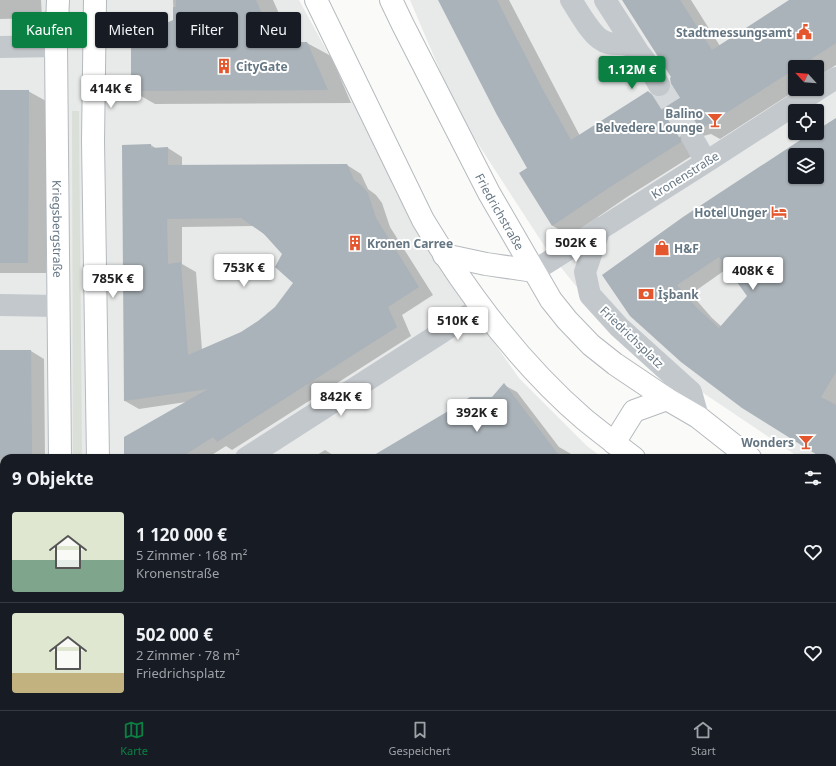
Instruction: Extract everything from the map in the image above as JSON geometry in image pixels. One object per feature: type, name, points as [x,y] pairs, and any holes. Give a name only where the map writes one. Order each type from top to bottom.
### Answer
[{"type":"main road","name":"Kriegsbergstraße","points":[[57,12],[58,0]]},
{"type":"main road","points":[[95,0],[94,141],[98,454]]},
{"type":"main road","points":[[316,0],[423,220],[444,255],[481,307],[510,344],[538,375],[615,451],[634,411],[667,399]]},
{"type":"main road","name":"Friedrichstraße","points":[[391,0],[402,25],[490,193],[551,300],[567,320],[591,345],[615,364],[667,399],[698,417],[745,454]]},
{"type":"main road","name":"Kriegsbergstraße","points":[[56,48],[60,454]]},
{"type":"main road","points":[[444,255],[486,264],[534,271]]},
{"type":"street","points":[[571,0],[594,34],[601,40],[608,44],[632,47],[640,54]]},
{"type":"street","points":[[605,0],[659,85]]},
{"type":"street","points":[[0,47],[12,47]]},
{"type":"street","name":"Kronenstraße","points":[[534,271],[836,78]]},
{"type":"street","points":[[692,137],[706,162]]},
{"type":"street","name":"Friedrichsplatz","points":[[600,228],[585,272],[590,295],[618,327],[691,392],[698,417]]},
{"type":"street","points":[[0,305],[58,306]]},
{"type":"street","points":[[252,454],[481,307]]},
{"type":"shaded area","points":[[0,0],[299,0],[347,88],[431,254],[519,378],[587,446],[598,454],[0,454]]},
{"type":"shaded area","points":[[410,0],[836,0],[836,454],[794,454],[645,354],[576,286],[547,250],[458,113]]},
{"type":"shaded area","points":[[72,111],[79,111],[82,454],[73,454]]},
{"type":"building","name":"CityGate","points":[[176,0],[256,0],[261,12],[246,12],[246,48],[301,48],[301,42],[307,42],[328,90],[131,91],[131,48],[168,48],[168,22],[173,20],[173,7],[176,7]]},
{"type":"building","points":[[438,0],[497,0],[543,90],[571,140],[648,91],[653,96],[659,97],[665,96],[670,91],[671,77],[622,0],[680,0],[712,50],[789,0],[836,0],[836,43],[810,60],[788,60],[788,73],[701,129],[698,126],[693,125],[686,126],[681,131],[681,142],[552,226],[519,173],[527,168],[497,115]]},
{"type":"building","points":[[0,90],[29,90],[28,263],[0,263]]},
{"type":"building","points":[[836,118],[836,372],[821,397],[836,405],[836,454],[816,454],[742,408],[681,362],[630,316],[602,275],[683,217],[788,148],[788,184],[824,184],[824,148],[788,148],[800,140],[824,140],[824,126]],"holes":[[[719,257],[747,296],[719,328],[697,308],[677,285]]]},
{"type":"building","points":[[151,144],[151,148],[168,147],[168,165],[347,164],[354,180],[368,193],[376,218],[419,287],[388,307],[397,327],[217,442],[213,437],[186,454],[124,454],[124,437],[208,389],[124,401],[122,145]],"holes":[[[241,218],[264,234],[282,254],[275,267],[293,283],[275,307],[258,321],[241,332],[188,355],[181,262],[168,264],[167,219]]]},
{"type":"building","points":[[0,350],[31,350],[32,454],[0,454]]},
{"type":"building","points":[[504,383],[558,454],[376,454],[470,397],[492,397]]},
{"type":"tunnel","points":[[659,85],[692,137]]},
{"type":"place","name":"Stadtmessungsamt","points":[[804,32]]},
{"type":"place","name":"CityGate","points":[[224,66]]},
{"type":"place","name":"Balino Belvedere Lounge","points":[[715,120]]},
{"type":"place","name":"Hotel Unger","points":[[779,212]]},
{"type":"place","name":"Kronen Carree","points":[[355,243]]},
{"type":"place","name":"H&F","points":[[662,248]]},
{"type":"place","name":"İşbank","points":[[646,294]]},
{"type":"place","name":"Wonders","points":[[806,442]]}]
